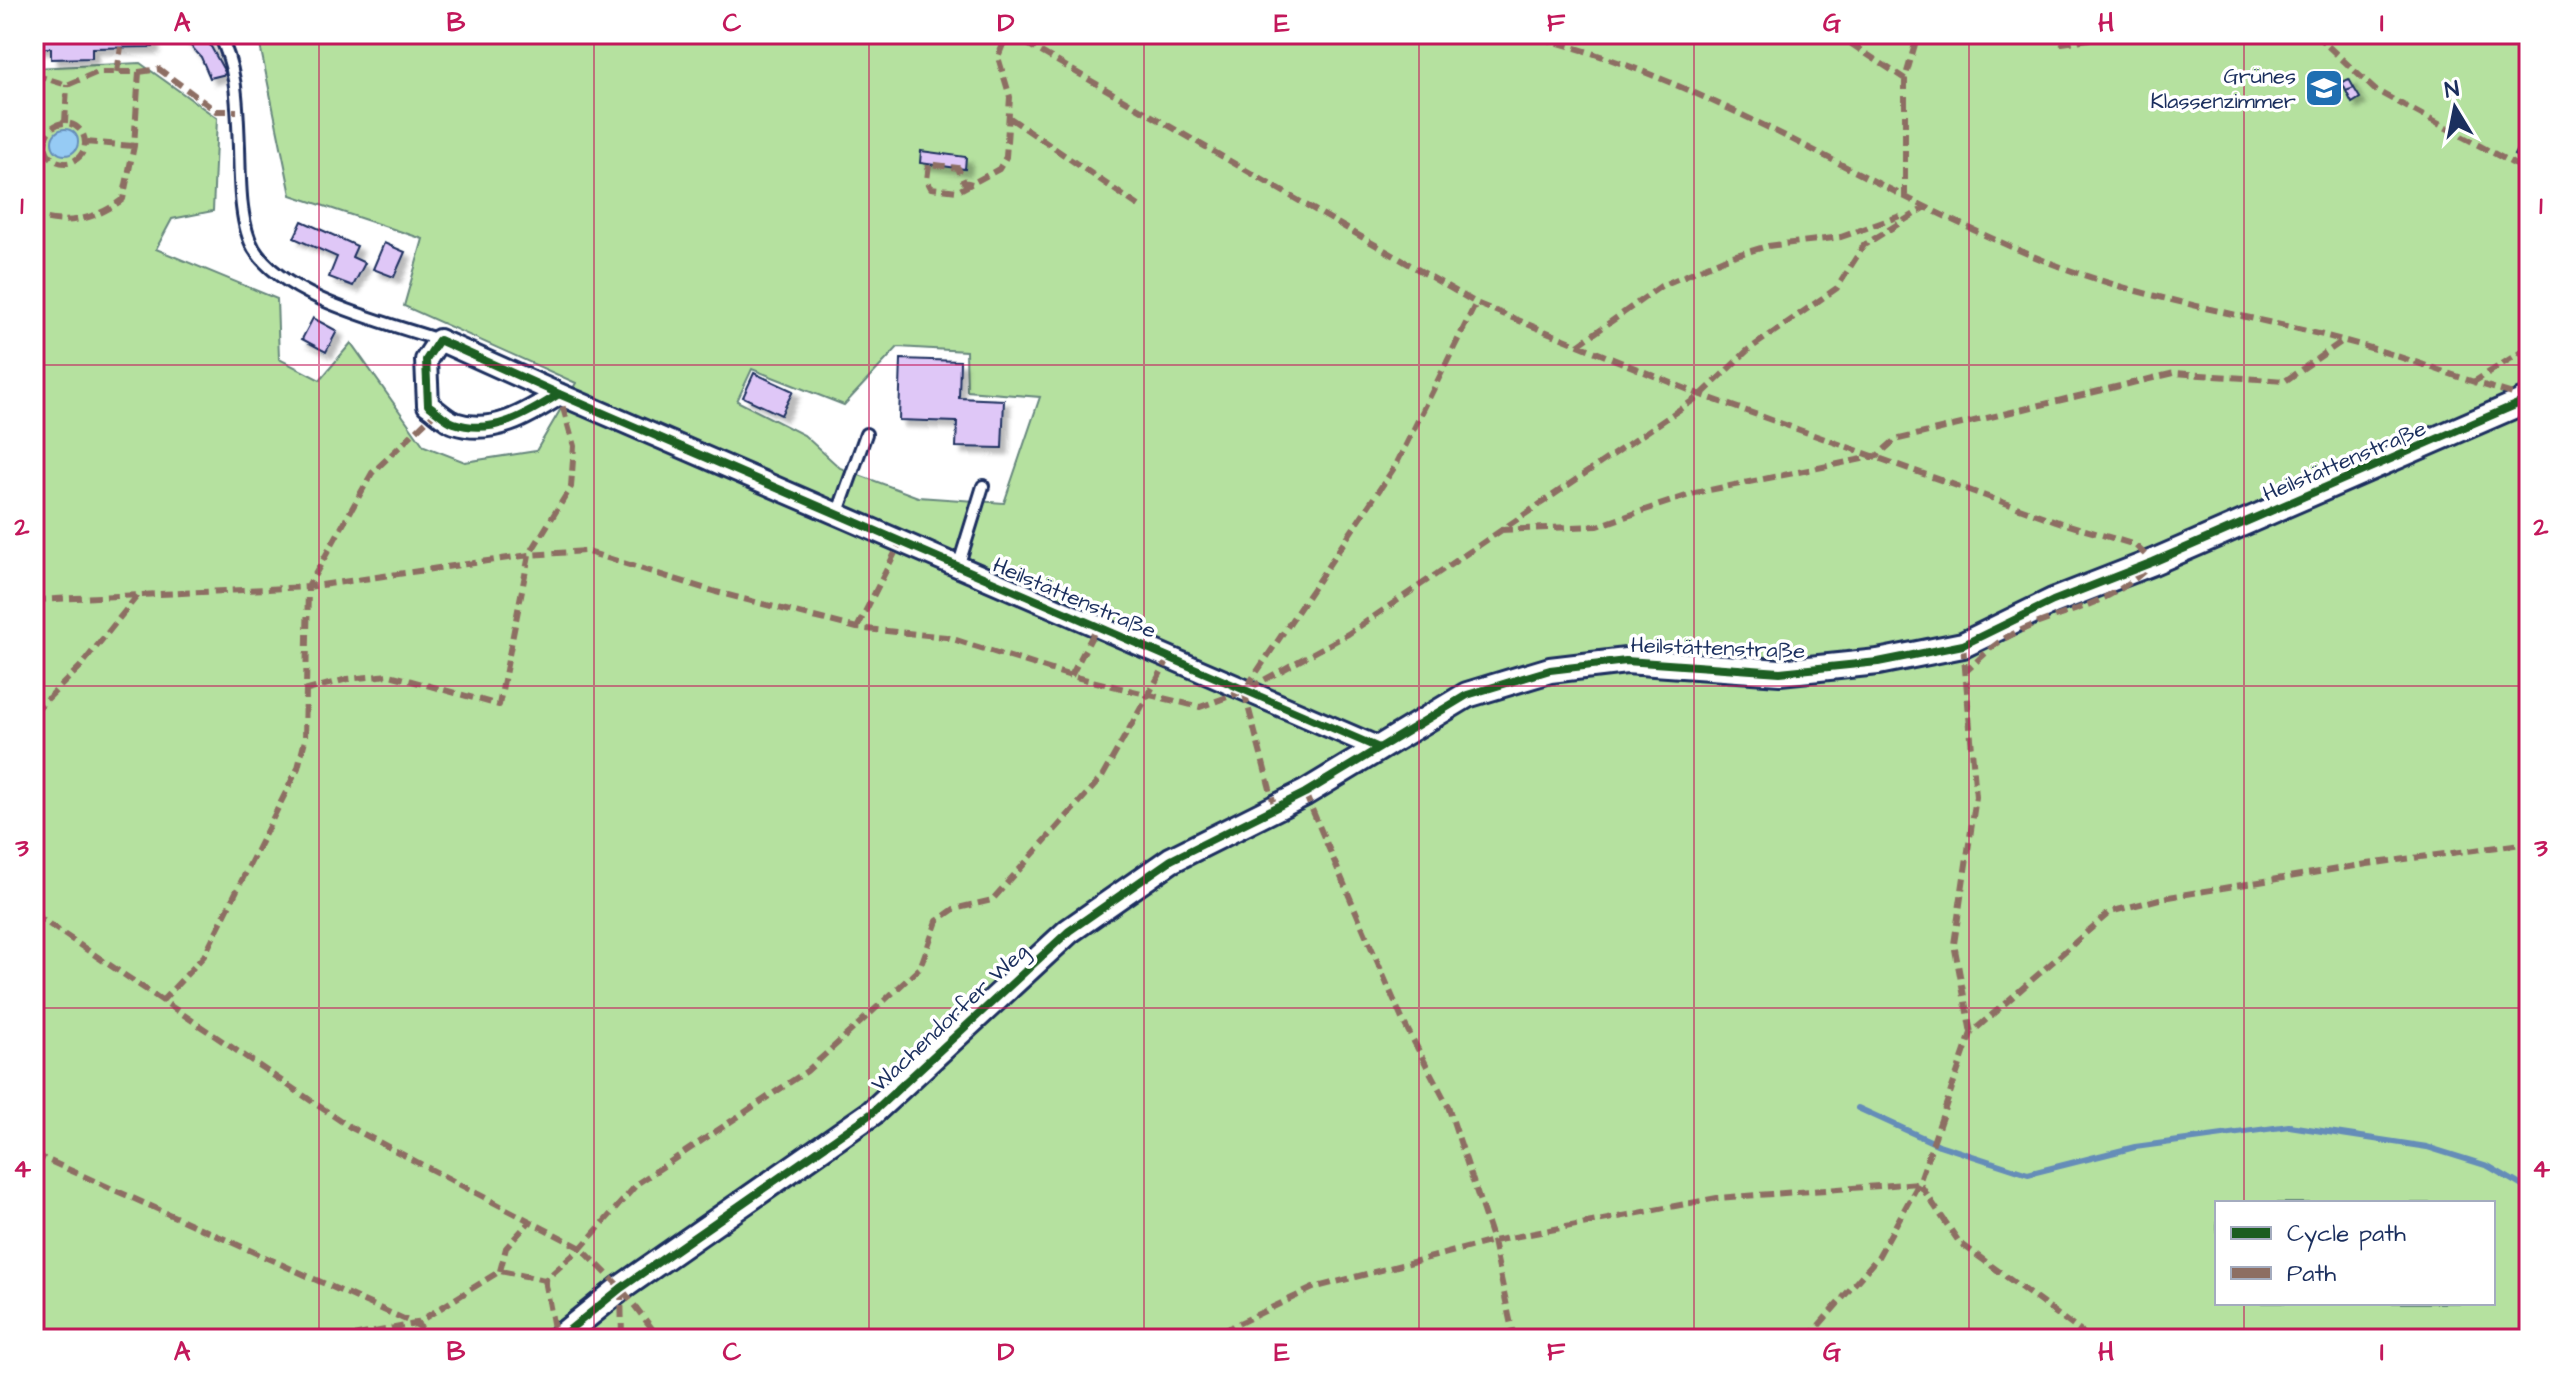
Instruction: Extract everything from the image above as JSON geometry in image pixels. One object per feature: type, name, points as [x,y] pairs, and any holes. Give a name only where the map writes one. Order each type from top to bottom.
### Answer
[{"type":"street","points":[[439,340],[426,360],[428,405],[452,423],[486,428],[524,416],[559,394]]},
{"type":"street","name":"Heilstättenstraße","points":[[439,340],[1379,748],[1467,695],[1550,670],[1626,661],[1780,672],[1878,662],[1963,645],[2053,601],[2153,562],[2529,399]]},
{"type":"street","name":"Wachendorfer Weg","points":[[558,1339],[621,1288],[872,1113],[1069,931],[1171,860],[1305,793],[1379,748]]},
{"type":"lane","points":[[219,34],[236,76],[240,198],[254,249],[283,279],[345,308],[439,340]]},
{"type":"lane","points":[[838,512],[866,434]]},
{"type":"lane","points":[[958,567],[983,486]]},
{"type":"green space","points":[[269,34],[2529,34],[2529,1339],[34,1339],[34,68],[140,63],[217,118],[213,211],[172,219],[156,249],[277,299],[279,359],[320,380],[351,343],[424,446],[465,462],[536,451],[576,383],[404,306],[423,239],[291,195],[260,45]],"holes":[[[898,347],[966,351],[967,391],[1040,397],[1004,503],[918,497],[840,468],[804,435],[737,401],[752,369],[844,405]]]},
{"type":"water","points":[[65,129],[74,133],[78,142],[74,151],[65,155],[56,151],[52,142],[56,133]]},
{"type":"building","points":[[34,34],[153,34],[153,47],[92,48],[92,58],[51,59],[51,48],[34,48]]},
{"type":"building","points":[[180,34],[204,34],[226,74],[210,78],[201,57]]},
{"type":"building","points":[[2349,79],[2354,88],[2346,91],[2342,82]]},
{"type":"building","points":[[2354,88],[2360,98],[2352,103],[2346,91]]},
{"type":"building","points":[[2529,126],[2529,163],[2514,155]]},
{"type":"building","points":[[921,151],[966,157],[965,169],[920,163]]},
{"type":"building","points":[[302,221],[357,246],[352,257],[365,263],[353,286],[329,277],[337,257],[294,238]]},
{"type":"building","points":[[384,243],[405,252],[394,277],[373,269]]},
{"type":"building","points":[[313,318],[337,331],[326,352],[302,339]]},
{"type":"building","points":[[901,359],[960,361],[959,398],[1004,400],[1002,448],[956,447],[957,422],[899,420]]},
{"type":"building","points":[[754,373],[793,391],[781,415],[743,397]]},
{"type":"waterway","points":[[1858,1108],[1939,1145],[2028,1174],[2135,1147],[2289,1126],[2427,1147],[2488,1166],[2529,1190]]},
{"type":"marked path","points":[[972,184],[964,182],[958,168],[929,164],[927,180],[931,188],[958,191],[999,169],[1006,157],[1010,97],[998,57],[1007,34]]},
{"type":"marked path","points":[[1010,34],[1476,303],[1701,395],[2056,521],[2135,545],[2153,562],[2137,577],[2103,599],[2003,639],[1965,672]]},
{"type":"marked path","points":[[1523,34],[1592,53],[1728,108],[1927,208],[2061,267],[2165,298],[2365,346],[2527,398]]},
{"type":"marked path","points":[[1836,34],[1905,79]]},
{"type":"marked path","points":[[1905,198],[1905,79],[1918,34]]},
{"type":"marked path","points":[[2045,34],[2062,43],[2124,34]]},
{"type":"marked path","points":[[2315,34],[2375,90],[2529,172]]},
{"type":"marked path","points":[[117,72],[121,47]]},
{"type":"marked path","points":[[139,72],[159,69],[216,111],[237,111]]},
{"type":"marked path","points":[[34,75],[67,85],[98,72],[139,72],[134,146],[123,199],[103,212],[81,219],[46,219],[34,215]]},
{"type":"marked path","points":[[65,123],[67,85]]},
{"type":"marked path","points":[[1010,118],[1143,209]]},
{"type":"marked path","points":[[65,123],[79,129],[85,143],[79,157],[65,163],[51,157],[45,143],[51,129],[65,123]]},
{"type":"marked path","points":[[85,142],[134,146]]},
{"type":"marked path","points":[[34,600],[308,587],[529,555],[585,551],[716,592],[857,628],[946,637],[1071,676],[1200,707],[1244,691],[1348,634],[1701,395],[1748,350],[1837,288],[1864,245],[1926,207]]},
{"type":"marked path","points":[[1578,345],[1661,286],[1726,258],[1768,246],[1841,237],[1900,216]]},
{"type":"marked path","points":[[1275,808],[1244,691],[1396,465],[1476,303]]},
{"type":"marked path","points":[[1500,530],[1598,526],[1695,493],[1877,456],[1895,440],[2174,373],[2285,381],[2344,340]]},
{"type":"marked path","points":[[2472,383],[2529,347]]},
{"type":"marked path","points":[[304,691],[347,679],[390,675],[499,705],[529,555],[571,487],[574,446],[559,394]]},
{"type":"marked path","points":[[161,1002],[204,956],[298,768],[305,740],[308,587],[372,473],[437,411]]},
{"type":"marked path","points":[[857,628],[901,541]]},
{"type":"marked path","points":[[34,712],[80,667],[138,595]]},
{"type":"marked path","points":[[1071,676],[1097,627]]},
{"type":"marked path","points":[[1963,645],[1976,797],[1954,944],[1971,1033]]},
{"type":"marked path","points":[[338,1339],[415,1324],[500,1271],[545,1280],[581,1248],[638,1183],[807,1071],[920,968],[937,921],[954,909],[992,900],[1102,777],[1169,658]]},
{"type":"marked path","points":[[1305,793],[1402,1019],[1448,1106],[1493,1241],[1514,1339]]},
{"type":"marked path","points":[[1807,1339],[1878,1257],[1919,1183],[1971,1033],[2110,912],[2163,898],[2367,864],[2529,843]]},
{"type":"marked path","points":[[34,914],[350,1127],[581,1248],[621,1288],[660,1339]]},
{"type":"marked path","points":[[34,1154],[415,1324],[439,1339]]},
{"type":"marked path","points":[[1206,1339],[1313,1288],[1493,1241],[1717,1198],[1919,1183],[1959,1242],[2091,1339]]},
{"type":"marked path","points":[[500,1271],[506,1248],[530,1221]]},
{"type":"marked path","points":[[545,1280],[556,1339]]},
{"type":"marked path","points":[[621,1288],[622,1339]]},
{"type":"cycle path","points":[[559,394],[535,409],[496,425],[482,427],[454,423],[428,405],[426,360],[439,340],[1379,748]]},
{"type":"cycle path","points":[[558,1339],[621,1288],[872,1113],[1069,931],[1171,860],[1305,793],[1467,695],[1550,670],[1626,661],[1780,672],[1878,662],[1963,645],[2053,601],[2153,562],[2529,399]]},
{"type":"place","name":"Grünes Klassenzimmer","points":[[2324,88]]}]
